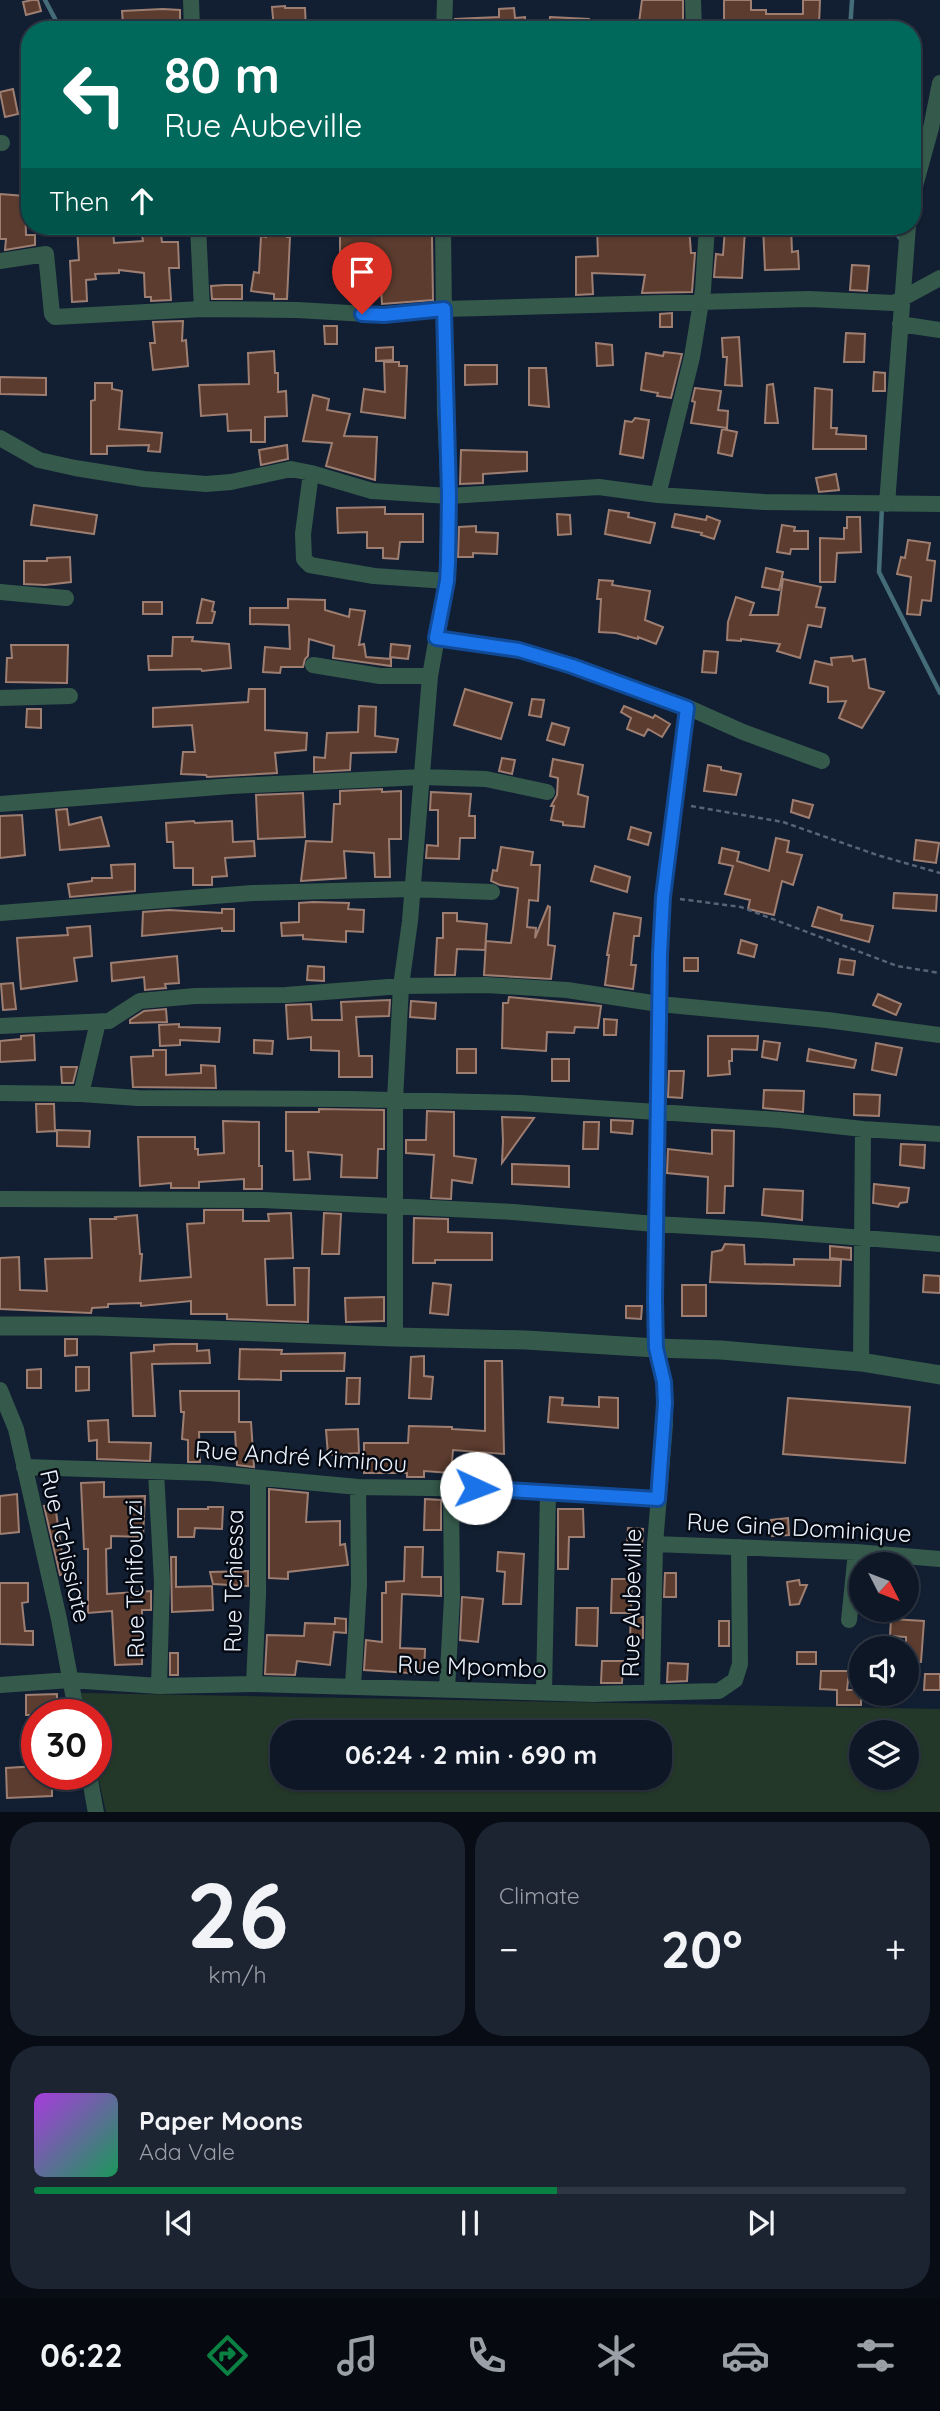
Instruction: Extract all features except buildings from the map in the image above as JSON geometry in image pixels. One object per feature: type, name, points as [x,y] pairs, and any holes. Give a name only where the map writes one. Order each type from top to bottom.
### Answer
[{"type":"street","points":[[191,0],[192,21]]},
{"type":"street","points":[[444,21],[445,0]]},
{"type":"street","points":[[693,0],[694,21]]},
{"type":"street","points":[[921,170],[935,128],[940,83]]},
{"type":"street","points":[[198,235],[202,309]]},
{"type":"street","points":[[396,1337],[395,1100],[401,986],[430,676],[447,581],[449,496],[443,235]]},
{"type":"street","points":[[658,495],[692,357],[701,301],[706,235]]},
{"type":"street","points":[[887,504],[907,235]]},
{"type":"street","points":[[0,261],[46,254],[52,314],[55,317],[202,309],[297,310],[384,315],[444,309],[701,301],[809,299],[894,303],[901,302],[940,278]]},
{"type":"street","points":[[900,324],[940,330]]},
{"type":"street","points":[[0,438],[39,460],[144,479],[206,484],[231,482],[292,469],[372,491],[449,496],[599,487],[658,495],[764,502],[940,504]]},
{"type":"street","points":[[311,473],[303,534],[304,559],[310,565],[374,576],[447,581]]},
{"type":"street","points":[[0,592],[66,598]]},
{"type":"street","points":[[436,638],[519,650],[572,666],[822,761]]},
{"type":"street","points":[[313,665],[380,677],[430,676]]},
{"type":"street","points":[[0,698],[70,696]]},
{"type":"street","name":"Rue Aubeville","points":[[652,1692],[655,1544],[665,1424],[664,1382],[656,1348],[654,1224],[659,1004],[663,897],[687,708]]},
{"type":"street","points":[[0,804],[230,786],[422,777],[486,779],[547,792]]},
{"type":"street","points":[[0,913],[252,892],[412,889],[492,892]]},
{"type":"street","points":[[0,1026],[109,1021],[140,1001],[195,996],[286,995],[401,986],[486,985],[827,1020],[940,1035]]},
{"type":"street","points":[[81,1094],[98,1022]]},
{"type":"street","points":[[0,1093],[138,1098],[520,1103],[780,1120],[940,1134]]},
{"type":"street","points":[[860,1362],[863,1129]]},
{"type":"street","points":[[0,1199],[263,1200],[396,1206],[513,1212],[940,1244]]},
{"type":"street","points":[[0,1326],[99,1326],[526,1340],[721,1350],[860,1362],[940,1375]]},
{"type":"street","name":"Rue Tchissiate","points":[[0,1390],[16,1429],[60,1619],[74,1699]]},
{"type":"street","name":"Rue André Kiminou","points":[[24,1467],[210,1473],[358,1487],[451,1488],[658,1499]]},
{"type":"street","name":"Rue Tchifounzi","points":[[156,1472],[162,1582],[159,1686]]},
{"type":"street","name":"Rue Tchiessa","points":[[254,1684],[258,1595],[258,1479]]},
{"type":"street","points":[[353,1686],[359,1584],[358,1487]]},
{"type":"street","points":[[447,1689],[452,1598],[451,1488]]},
{"type":"street","points":[[544,1692],[548,1492]]},
{"type":"street","name":"Rue Gine Dominique","points":[[655,1544],[856,1552]]},
{"type":"street","name":"Rue Mpombo","points":[[0,1685],[70,1680],[159,1686],[254,1684],[593,1694],[719,1691],[735,1680],[740,1664],[739,1547]]},
{"type":"street","name":"Rue Gine Dominique","points":[[919,1557],[940,1559]]},
{"type":"street","points":[[92,1790],[96,1812]]},
{"type":"path","points":[[674,803],[783,822],[877,855],[940,873]]},
{"type":"path","points":[[663,897],[741,907],[897,966],[940,973]]},
{"type":"green space","points":[[81,1693],[940,1709],[940,1812],[106,1812],[101,1790],[112,1790],[112,1699],[82,1699]]},
{"type":"waterway","points":[[45,0],[56,21]]},
{"type":"waterway","points":[[851,21],[852,0]]},
{"type":"waterway","points":[[898,235],[901,239]]},
{"type":"waterway","points":[[882,506],[879,572],[940,693]]},
{"type":"route","points":[[362,314],[384,315],[444,309],[448,563],[445,596],[436,638],[519,650],[572,666],[687,708],[663,897],[660,954],[654,1224],[656,1348],[664,1382],[665,1424],[658,1499],[476,1488]]}]
